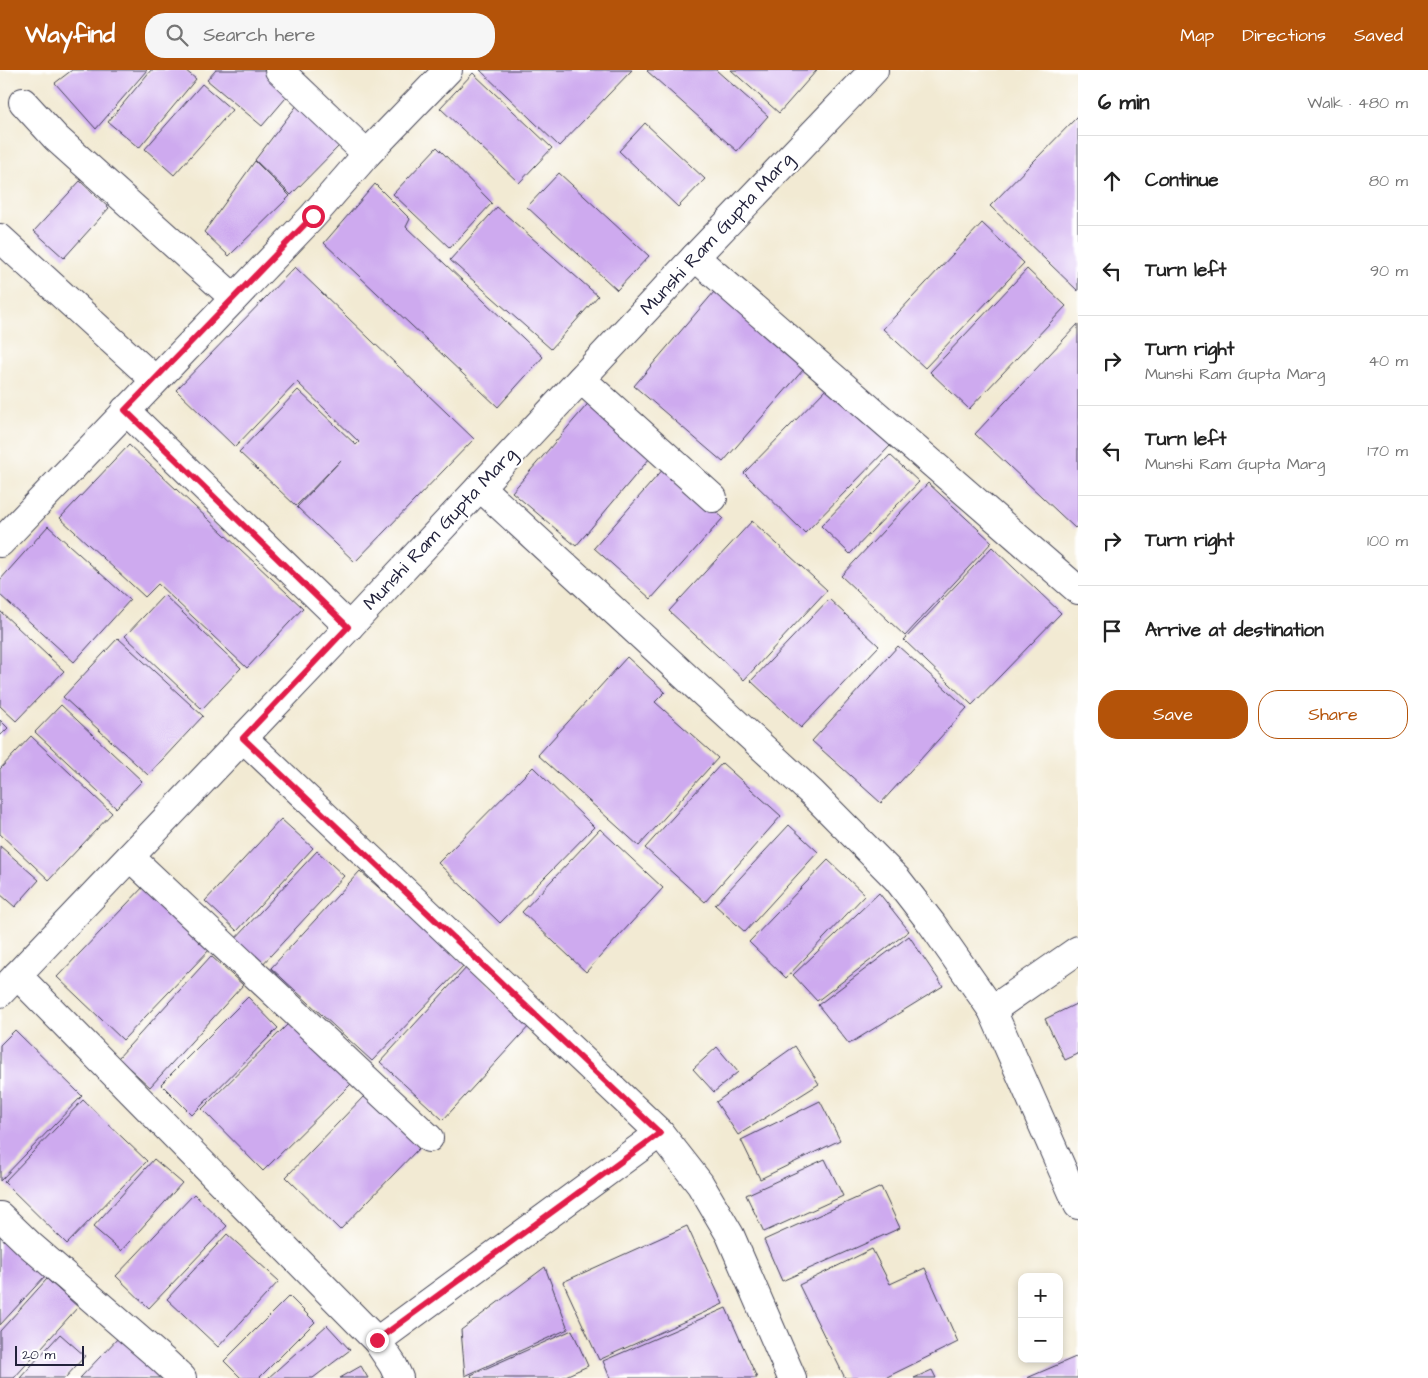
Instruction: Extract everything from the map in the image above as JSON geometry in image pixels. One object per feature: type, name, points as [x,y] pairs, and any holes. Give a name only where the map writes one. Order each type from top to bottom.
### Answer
[{"type":"lane","points":[[279,70],[367,154]]},
{"type":"lane","points":[[0,543],[125,410],[313,216],[367,154],[448,70]]},
{"type":"lane","name":"Munshi Ram Gupta Marg","points":[[9,984],[480,487],[695,256],[874,70]]},
{"type":"lane","points":[[23,102],[56,138],[234,298]]},
{"type":"lane","points":[[0,238],[155,380]]},
{"type":"lane","points":[[695,256],[1078,590]]},
{"type":"lane","points":[[581,379],[713,498]]},
{"type":"lane","points":[[125,410],[348,627]]},
{"type":"lane","points":[[480,487],[812,793],[897,879],[932,924],[992,1010],[1078,1205]]},
{"type":"lane","points":[[243,738],[660,1133],[700,1184],[730,1236],[792,1378]]},
{"type":"lane","points":[[130,857],[429,1138]]},
{"type":"lane","points":[[992,1010],[1078,950]]},
{"type":"lane","points":[[9,984],[377,1340],[399,1378]]},
{"type":"lane","points":[[377,1340],[660,1133]]},
{"type":"lane","points":[[0,1216],[30,1246],[164,1360],[182,1378]]},
{"type":"building","points":[[72,70],[147,70],[96,129],[55,83]]},
{"type":"building","points":[[151,70],[185,70],[196,79],[139,148],[108,122]]},
{"type":"building","points":[[216,70],[266,70],[291,92],[262,126],[207,80]]},
{"type":"building","points":[[480,70],[632,70],[559,146]]},
{"type":"building","points":[[648,70],[716,70],[768,116],[737,151]]},
{"type":"building","points":[[731,70],[817,70],[779,113]]},
{"type":"building","points":[[473,73],[552,148],[519,183],[440,108]]},
{"type":"building","points":[[202,84],[232,110],[174,175],[145,149]]},
{"type":"building","points":[[298,104],[340,145],[291,195],[255,160]]},
{"type":"building","points":[[1078,116],[1078,291],[990,206]]},
{"type":"building","points":[[645,123],[705,179],[678,207],[619,151]]},
{"type":"building","points":[[437,147],[492,203],[450,248],[393,194]]},
{"type":"building","points":[[255,161],[290,196],[229,256],[204,232]]},
{"type":"building","points":[[559,173],[649,256],[617,290],[527,207]]},
{"type":"building","points":[[80,181],[109,208],[64,258],[34,231]]},
{"type":"building","points":[[375,184],[410,219],[406,227],[543,357],[498,407],[324,243]]},
{"type":"building","points":[[497,207],[598,296],[551,349],[450,260]]},
{"type":"building","points":[[982,223],[1024,263],[925,368],[883,329]]},
{"type":"building","points":[[295,267],[474,439],[355,562],[297,507],[341,460],[296,506],[239,452],[298,390],[356,445],[359,442],[297,382],[235,447],[176,390]]},
{"type":"building","points":[[1027,269],[1066,306],[969,409],[930,372]]},
{"type":"building","points":[[720,285],[810,362],[723,462],[634,386]]},
{"type":"building","points":[[1078,324],[1078,525],[1075,528],[975,434]]},
{"type":"building","points":[[832,383],[893,443],[805,533],[744,473]]},
{"type":"building","points":[[592,399],[655,452],[576,546],[512,492]]},
{"type":"building","points":[[129,445],[303,608],[247,668],[158,584],[145,597],[60,518]]},
{"type":"building","points":[[890,455],[919,482],[850,554],[821,526]]},
{"type":"building","points":[[665,467],[723,518],[651,599],[594,548]]},
{"type":"building","points":[[928,483],[992,542],[905,636],[841,576]]},
{"type":"building","points":[[752,521],[827,590],[744,680],[669,611]]},
{"type":"building","points":[[48,526],[130,600],[74,662],[0,595],[0,580]]},
{"type":"building","points":[[992,547],[1061,613],[972,705],[904,640]]},
{"type":"building","points":[[164,595],[241,668],[202,709],[125,636]]},
{"type":"building","points":[[829,599],[879,646],[801,728],[751,681]]},
{"type":"building","points":[[0,611],[64,671],[16,721],[0,706]]},
{"type":"building","points":[[118,638],[203,716],[148,775],[63,697]]},
{"type":"building","points":[[898,646],[967,708],[881,803],[812,741]]},
{"type":"building","points":[[627,657],[665,692],[655,702],[718,758],[639,846],[538,755]]},
{"type":"building","points":[[61,705],[142,781],[116,808],[35,732]]},
{"type":"building","points":[[0,720],[8,728],[0,736]]},
{"type":"building","points":[[31,736],[112,813],[49,880],[0,834],[0,769]]},
{"type":"building","points":[[722,763],[781,816],[705,902],[645,848]]},
{"type":"building","points":[[533,767],[594,827],[500,923],[438,863]]},
{"type":"building","points":[[281,819],[313,848],[237,931],[205,901]]},
{"type":"building","points":[[789,825],[818,852],[745,932],[715,905]]},
{"type":"building","points":[[600,829],[663,888],[586,972],[522,912]]},
{"type":"building","points":[[0,846],[39,880],[15,907],[0,894]]},
{"type":"building","points":[[317,851],[344,876],[260,967],[233,941]]},
{"type":"building","points":[[828,860],[865,895],[786,978],[749,942]]},
{"type":"building","points":[[360,871],[465,964],[372,1061],[271,968]]},
{"type":"building","points":[[147,883],[213,946],[123,1040],[57,977]]},
{"type":"building","points":[[879,893],[909,931],[817,1001],[793,975]]},
{"type":"building","points":[[909,936],[943,986],[849,1044],[818,1005]]},
{"type":"building","points":[[211,956],[243,985],[150,1087],[118,1058]]},
{"type":"building","points":[[468,966],[531,1024],[443,1120],[380,1062]]},
{"type":"building","points":[[248,997],[278,1028],[192,1115],[161,1084]]},
{"type":"building","points":[[1078,1003],[1078,1054],[1065,1060],[1045,1019]]},
{"type":"building","points":[[290,1022],[352,1083],[263,1171],[202,1109]]},
{"type":"building","points":[[15,1030],[82,1096],[0,1181],[0,1045]]},
{"type":"building","points":[[795,1046],[819,1084],[738,1135],[716,1102]]},
{"type":"building","points":[[717,1047],[738,1072],[714,1092],[693,1069]]},
{"type":"building","points":[[365,1095],[420,1147],[340,1230],[286,1177]]},
{"type":"building","points":[[83,1100],[147,1161],[67,1244],[4,1182]]},
{"type":"building","points":[[820,1101],[840,1140],[760,1179],[741,1140]]},
{"type":"building","points":[[154,1159],[182,1183],[121,1251],[93,1227]]},
{"type":"building","points":[[825,1159],[843,1196],[764,1232],[746,1195]]},
{"type":"building","points":[[881,1187],[900,1228],[782,1281],[764,1240]]},
{"type":"building","points":[[194,1194],[227,1226],[149,1308],[116,1276]]},
{"type":"building","points":[[687,1226],[723,1304],[599,1360],[563,1282]]},
{"type":"building","points":[[227,1234],[279,1281],[218,1347],[167,1299]]},
{"type":"building","points":[[0,1235],[45,1276],[0,1325]]},
{"type":"building","points":[[872,1249],[890,1284],[925,1268],[958,1342],[885,1378],[845,1378],[799,1285]]},
{"type":"building","points":[[545,1267],[568,1329],[465,1376],[461,1330]]},
{"type":"building","points":[[47,1279],[78,1307],[14,1378],[0,1378],[0,1331]]},
{"type":"building","points":[[289,1296],[315,1322],[259,1378],[241,1378],[224,1361]]},
{"type":"building","points":[[726,1308],[757,1378],[610,1378],[603,1361]]},
{"type":"building","points":[[327,1325],[350,1350],[313,1378],[268,1378]]},
{"type":"building","points":[[572,1330],[588,1366],[561,1378],[472,1378],[471,1375]]},
{"type":"building","points":[[60,1334],[85,1356],[65,1378],[20,1378]]},
{"type":"building","points":[[121,1335],[170,1378],[80,1378]]},
{"type":"building","points":[[1078,1356],[1078,1378],[1027,1378],[1063,1363]]},
{"type":"building","points":[[361,1366],[368,1378],[340,1378]]},
{"type":"building","points":[[932,1370],[936,1378],[914,1378]]},
{"type":"route","points":[[313,216],[125,410],[348,627],[243,738],[660,1133],[377,1340]]}]
